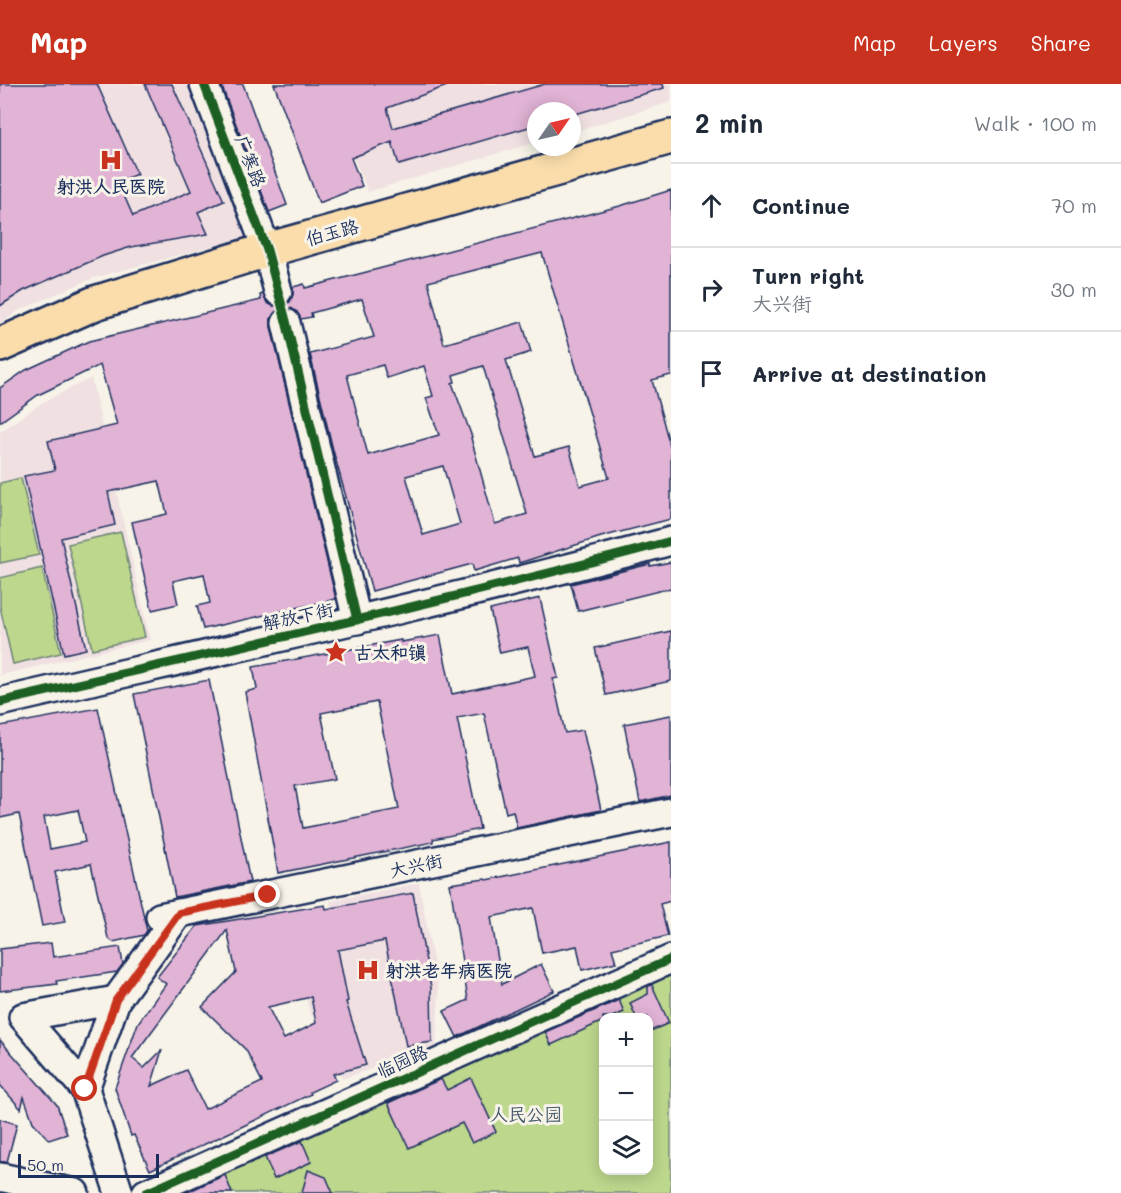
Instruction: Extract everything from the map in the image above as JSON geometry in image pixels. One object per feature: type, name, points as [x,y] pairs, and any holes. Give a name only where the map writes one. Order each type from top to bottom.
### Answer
[{"type":"main road","name":"伯玉路","points":[[0,345],[88,305],[267,250],[671,137]]},
{"type":"street","name":"广寒路","points":[[204,84],[267,250],[278,291]]},
{"type":"street","points":[[286,323],[357,620]]},
{"type":"street","name":"解放下街","points":[[0,702],[357,620],[557,572],[671,541]]},
{"type":"street","name":"大兴街","points":[[116,1000],[170,915],[671,812]]},
{"type":"street","name":"临园路","points":[[146,1193],[671,959]]},
{"type":"street","points":[[12,1015],[116,1000],[85,1089]]},
{"type":"street","points":[[12,1015],[85,1089],[119,1193]]},
{"type":"street","points":[[0,1177],[75,1193]]},
{"type":"shaded area","name":"射洪人民医院","points":[[0,84],[191,84],[251,236],[93,278],[18,311],[0,324]]},
{"type":"shaded area","points":[[323,84],[671,84],[671,102],[581,129],[581,102],[527,102],[527,145],[368,192]]},
{"type":"shaded area","points":[[91,378],[150,640],[0,675],[0,432],[43,402]]},
{"type":"shaded area","name":"射洪老年病医院","points":[[419,883],[439,992],[436,1046],[342,1079],[320,1014],[310,1015],[296,948],[336,940],[330,901]]},
{"type":"green space","points":[[21,478],[39,555],[0,563],[0,483]]},
{"type":"green space","points":[[121,532],[145,637],[92,649],[68,544]]},
{"type":"green space","points":[[42,568],[61,653],[13,664],[0,607],[0,578]]},
{"type":"green space","name":"人民公园","points":[[671,966],[671,1193],[160,1193]]},
{"type":"building","name":"射洪人民医院","points":[[0,84],[97,84],[137,174],[118,182],[133,216],[191,191],[145,84],[172,84],[224,201],[198,212],[208,234],[131,247],[103,256],[23,291],[0,306]]},
{"type":"building","points":[[230,84],[243,84],[287,205],[269,212],[222,87]]},
{"type":"building","points":[[274,84],[447,84],[447,86],[387,108],[393,128],[545,84],[663,84],[664,88],[581,112],[581,102],[527,102],[527,128],[399,165],[392,142],[351,158],[362,186],[319,203]]},
{"type":"building","points":[[671,190],[671,375],[652,380],[671,450],[671,519],[601,537],[519,563],[518,558],[474,571],[472,564],[372,591],[333,450],[310,354],[374,337],[362,299],[311,313],[312,317],[301,319],[291,308],[283,308],[275,312],[271,319],[271,327],[336,599],[203,629],[197,606],[210,603],[204,574],[173,581],[178,604],[152,610],[132,522],[167,514],[159,481],[108,492],[115,525],[61,538],[86,649],[64,654],[24,476],[55,470],[48,441],[117,425],[100,365],[38,395],[0,422],[0,388],[26,370],[89,341],[261,300],[260,295],[263,294],[267,303],[282,306],[290,302],[293,287],[304,284],[305,288],[620,206]],"holes":[[[542,253],[609,478],[580,486],[569,447],[535,456],[506,360],[531,352],[522,322],[444,344],[428,282]],[[383,365],[387,378],[424,366],[433,396],[426,398],[439,435],[368,455],[347,375]],[[483,366],[527,514],[495,524],[472,437],[452,383],[455,382],[453,375]],[[443,466],[460,524],[423,535],[406,476]]]},
{"type":"building","points":[[671,562],[671,588],[578,611],[571,584],[650,564],[650,566]]},
{"type":"building","points":[[540,598],[558,678],[553,679],[565,733],[583,730],[601,810],[517,828],[513,811],[506,813],[484,713],[457,718],[480,829],[433,839],[433,842],[278,873],[245,692],[257,689],[253,667],[440,635],[452,694],[535,676],[528,647],[500,653],[490,610]],"holes":[[[377,702],[399,809],[303,828],[295,786],[335,779],[321,713]]]},
{"type":"building","points":[[671,631],[671,681],[606,695],[595,648]]},
{"type":"building","points":[[209,680],[250,882],[175,897],[134,694]]},
{"type":"building","points":[[98,708],[147,931],[144,935],[113,942],[108,938],[91,864],[55,872],[65,922],[42,926],[19,814],[0,818],[0,726]],"holes":[[[78,810],[85,842],[50,849],[44,817]]]},
{"type":"building","points":[[671,715],[671,795],[640,802],[624,724]]},
{"type":"building","points":[[671,842],[671,901],[660,904],[668,936],[612,949],[616,962],[582,970],[577,946],[542,953],[533,908],[491,917],[502,984],[541,964],[554,991],[457,1037],[444,1011],[468,1000],[450,884],[486,880]]},
{"type":"building","points":[[413,893],[431,987],[432,1042],[406,1046],[385,941],[338,950],[348,1001],[346,1002],[366,1065],[333,1074],[336,1080],[310,1092],[311,1094],[150,1170],[134,1135],[131,1136],[115,1088],[138,1023],[166,984],[157,977],[197,926],[325,905],[326,909]],"holes":[[[227,930],[236,972],[202,1007],[246,1050],[262,1082],[205,1109],[186,1070],[151,1086],[162,1050],[144,1068],[132,1058]],[[311,997],[316,1023],[284,1039],[268,1007]]]},
{"type":"building","points":[[51,943],[53,957],[120,947],[123,964],[117,972],[56,981],[57,984],[0,991],[0,949]]},
{"type":"building","points":[[652,985],[669,1023],[653,1030],[653,1013],[634,1013],[630,1003],[648,994],[648,986]]},
{"type":"building","points":[[619,1000],[624,1012],[599,1013],[599,1023],[551,1045],[545,1032]]},
{"type":"building","points":[[0,1040],[57,1105],[67,1134],[49,1140],[33,1122],[24,1097],[21,1109],[0,1085]]},
{"type":"building","points":[[471,1078],[496,1132],[472,1143],[462,1123],[409,1148],[388,1103],[441,1079],[447,1090]]},
{"type":"building","points":[[0,1119],[17,1124],[7,1162],[0,1162]]},
{"type":"building","points":[[302,1141],[311,1162],[274,1179],[265,1157]]},
{"type":"building","points":[[308,1170],[326,1177],[333,1193],[302,1193]]},
{"type":"building","points":[[225,1175],[232,1193],[185,1193]]},
{"type":"cycle path","points":[[204,84],[267,250],[357,620]]},
{"type":"cycle path","points":[[0,702],[420,605],[671,541]]},
{"type":"cycle path","points":[[146,1193],[671,959]]},
{"type":"place","name":"射洪人民医院","points":[[111,160]]},
{"type":"place","name":"古太和镇","points":[[336,652]]},
{"type":"place","name":"射洪老年病医院","points":[[368,970]]},
{"type":"route","points":[[85,1089],[116,1000],[179,913],[268,895]]}]
